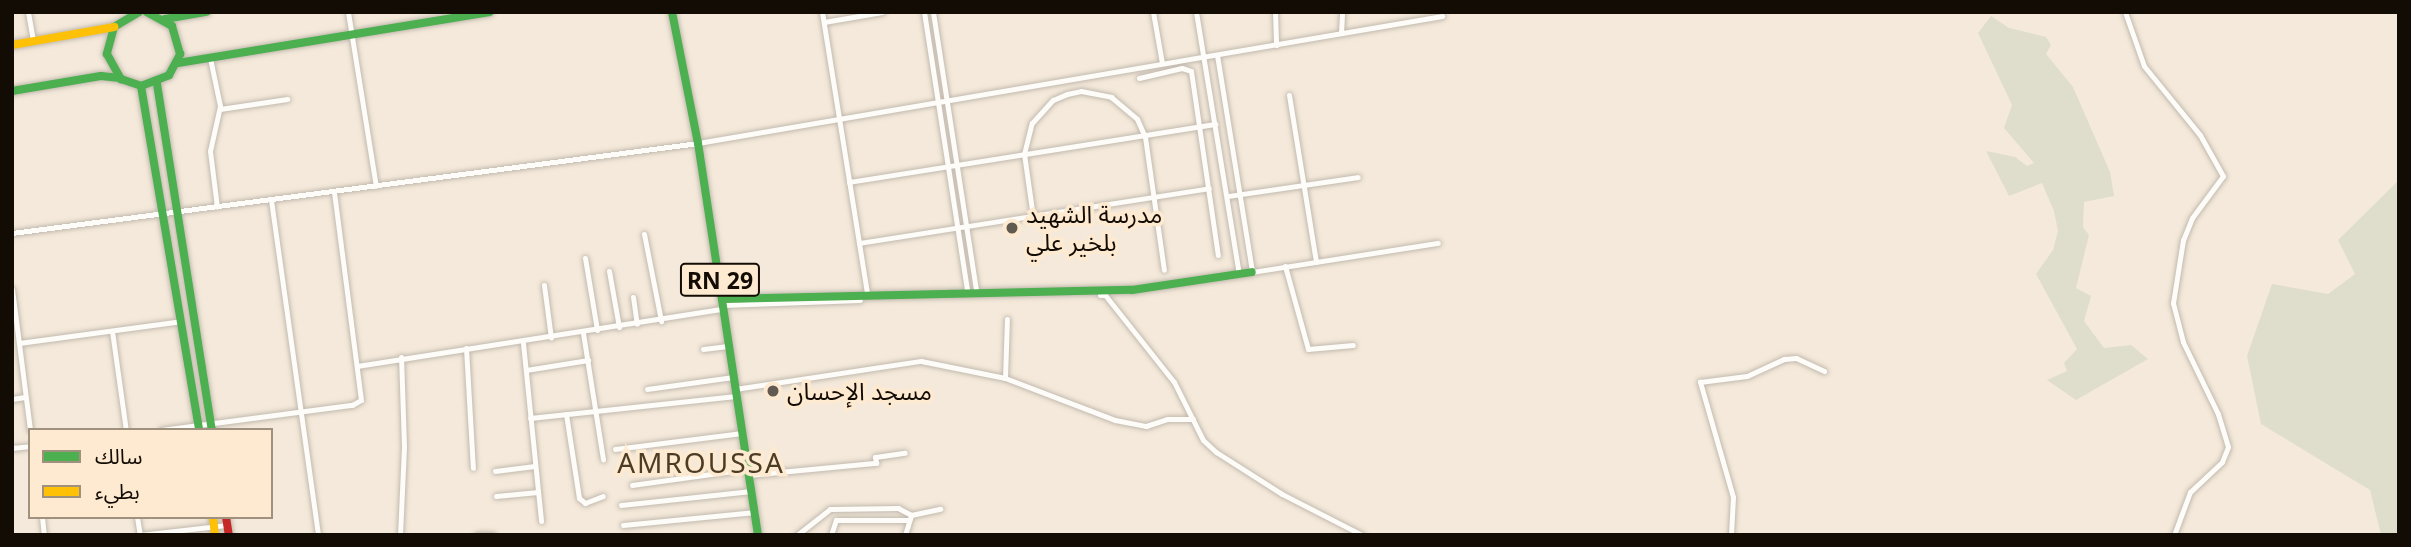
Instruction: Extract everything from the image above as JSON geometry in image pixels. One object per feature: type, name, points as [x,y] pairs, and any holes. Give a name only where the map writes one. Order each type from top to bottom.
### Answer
[{"type":"main road","points":[[121,79],[107,54],[114,27],[126,15],[139,12]]},
{"type":"main road","points":[[147,12],[166,19],[206,12]]},
{"type":"main road","points":[[177,63],[490,12]]},
{"type":"main road","name":"RN 29","points":[[675,12],[698,143],[758,535]]},
{"type":"main road","points":[[12,91],[101,76],[141,86],[157,83],[177,63],[180,44],[166,19]]},
{"type":"main road","points":[[12,45],[114,27]]},
{"type":"main road","points":[[157,83],[212,427]]},
{"type":"main road","points":[[141,86],[198,428]]},
{"type":"main road","points":[[722,302],[867,291],[1126,285],[1252,269]]},
{"type":"main road","points":[[213,521],[215,535]]},
{"type":"street","points":[[28,12],[33,41]]},
{"type":"street","points":[[348,12],[376,186]]},
{"type":"street","points":[[822,12],[867,291]]},
{"type":"street","points":[[824,22],[882,12]]},
{"type":"street","points":[[924,12],[957,228],[971,289]]},
{"type":"street","points":[[933,12],[966,229],[971,289]]},
{"type":"street","points":[[1153,12],[1162,63]]},
{"type":"street","points":[[1196,12],[1239,271]]},
{"type":"street","points":[[1275,12],[1276,45]]},
{"type":"street","points":[[1342,12],[1342,33]]},
{"type":"street","points":[[2125,12],[2144,66],[2200,135],[2223,176],[2192,218],[2183,240],[2173,303],[2183,342],[2218,414],[2228,447],[2222,462],[2190,492],[2174,535]]},
{"type":"street","points":[[12,233],[698,143],[1442,16]]},
{"type":"street","points":[[1217,55],[1252,269],[1438,243]]},
{"type":"street","points":[[210,58],[220,108],[210,151],[217,207]]},
{"type":"street","points":[[1139,78],[1188,68],[1200,126],[1218,255]]},
{"type":"street","points":[[1033,217],[1024,154],[1026,137],[1041,110],[1053,100],[1081,91],[1111,97],[1125,107],[1144,135],[1164,270]]},
{"type":"street","points":[[1289,95],[1316,262]]},
{"type":"street","points":[[220,108],[287,99]]},
{"type":"street","points":[[849,182],[1215,124]]},
{"type":"street","points":[[1228,196],[1358,177]]},
{"type":"street","points":[[859,243],[957,228],[966,229],[1209,188]]},
{"type":"street","points":[[198,428],[358,402],[357,366],[334,192]]},
{"type":"street","points":[[271,200],[318,535]]},
{"type":"street","points":[[644,234],[661,321]]},
{"type":"street","points":[[585,258],[597,330]]},
{"type":"street","points":[[1285,266],[1308,349],[1353,345]]},
{"type":"street","points":[[609,271],[619,327]]},
{"type":"street","points":[[544,285],[551,338]]},
{"type":"street","points":[[12,289],[30,428]]},
{"type":"street","points":[[357,366],[401,357],[523,343],[661,321],[722,302],[1105,295],[1174,382],[1203,440],[1227,461],[1363,535]]},
{"type":"street","points":[[633,297],[637,324]]},
{"type":"street","points":[[1005,378],[1007,319]]},
{"type":"street","points":[[19,343],[181,321]]},
{"type":"street","points":[[112,331],[126,428]]},
{"type":"street","points":[[583,333],[603,459]]},
{"type":"street","points":[[523,343],[541,521]]},
{"type":"street","points":[[703,349],[729,346]]},
{"type":"street","points":[[466,348],[473,468]]},
{"type":"street","points":[[400,535],[404,446],[401,357]]},
{"type":"street","points":[[1731,535],[1733,497],[1700,383],[1747,376],[1784,359],[1796,358],[1824,370]]},
{"type":"street","points":[[526,370],[588,359]]},
{"type":"street","points":[[530,418],[736,392],[921,361],[1005,378],[1115,420],[1146,426],[1167,419],[1193,419]]},
{"type":"street","points":[[647,389],[733,377]]},
{"type":"street","points":[[12,399],[25,397]]},
{"type":"street","points":[[566,414],[579,498],[585,503],[603,496]]},
{"type":"street","points":[[615,449],[742,433]]},
{"type":"street","points":[[632,485],[748,472],[876,463],[875,457],[905,453]]},
{"type":"street","points":[[495,471],[536,466]]},
{"type":"street","points":[[621,505],[751,491]]},
{"type":"street","points":[[496,496],[538,492]]},
{"type":"street","points":[[797,535],[830,509],[898,508],[909,517]]},
{"type":"street","points":[[831,535],[835,520],[909,517],[940,509]]},
{"type":"street","points":[[623,525],[755,512]]},
{"type":"street","points":[[905,535],[909,517]]},
{"type":"street","points":[[140,535],[213,521],[228,526]]},
{"type":"street","points":[[477,535],[493,535]]},
{"type":"green space","points":[[1991,16],[2009,28],[2046,37],[2051,45],[2046,54],[2073,87],[2110,172],[2114,196],[2084,202],[2083,227],[2089,235],[2076,288],[2091,296],[2084,321],[2104,348],[2131,345],[2148,359],[2076,400],[2047,380],[2067,371],[2064,363],[2077,349],[2036,274],[2053,250],[2058,231],[2054,211],[2042,183],[2009,196],[1986,151],[2015,157],[2027,166],[2034,163],[2004,128],[2012,105],[1978,33]]},
{"type":"green space","points":[[2399,180],[2399,535],[2381,535],[2370,490],[2261,424],[2247,356],[2272,284],[2328,294],[2355,274],[2338,240]]},
{"type":"traffic: fast","points":[[139,12],[114,27],[107,54],[121,79],[141,86],[169,75],[180,54],[172,26],[147,12]]},
{"type":"traffic: fast","points":[[165,19],[206,12]]},
{"type":"traffic: fast","points":[[178,63],[490,12]]},
{"type":"traffic: fast","points":[[672,12],[698,143],[758,535]]},
{"type":"traffic: fast","points":[[12,91],[101,76],[120,78]]},
{"type":"traffic: fast","points":[[157,84],[212,428]]},
{"type":"traffic: fast","points":[[141,86],[199,428]]},
{"type":"traffic: fast","points":[[722,299],[1132,290],[1252,272]]},
{"type":"traffic: slow","points":[[12,45],[114,27]]},
{"type":"traffic: slow","points":[[213,519],[215,535]]},
{"type":"traffic: jam","points":[[226,519],[229,535]]},
{"type":"place","name":"مدرسة الشهيد بلخير علي","points":[[1012,228]]},
{"type":"place","name":"مسجد الإحسان","points":[[773,391]]},
{"type":"district","name":"AMROUSSA","points":[[701,462]]}]
